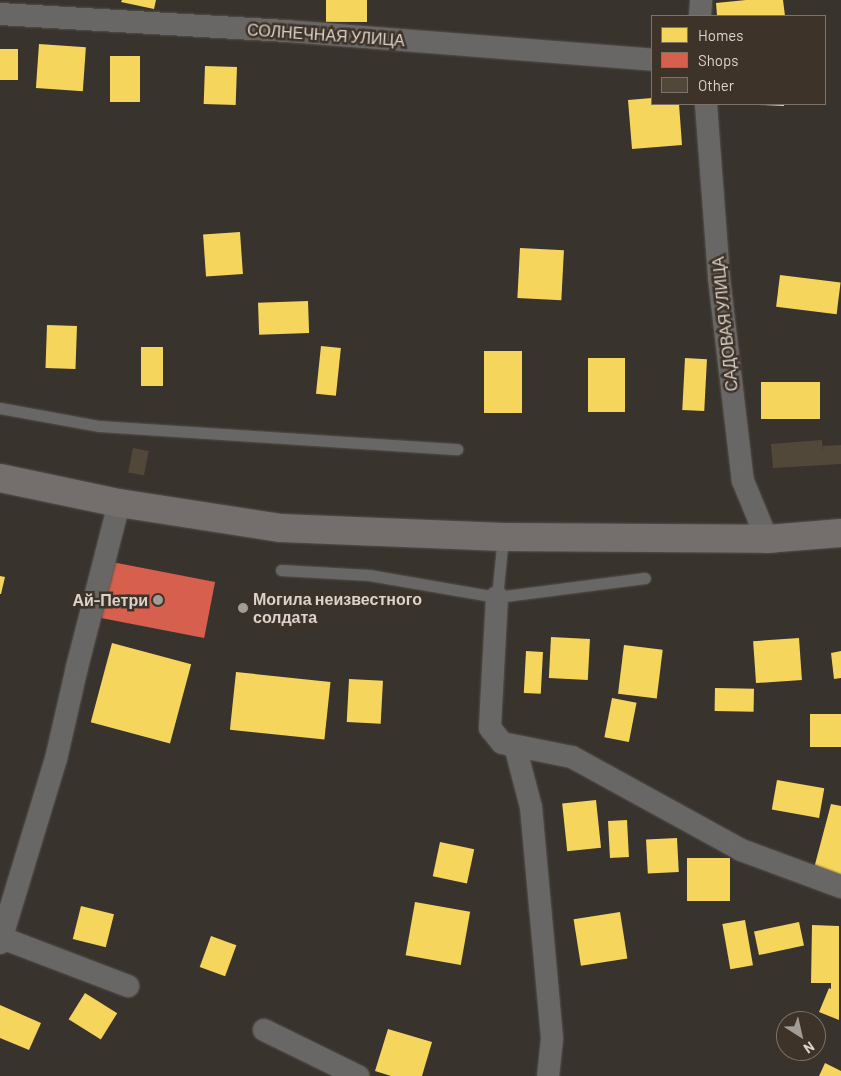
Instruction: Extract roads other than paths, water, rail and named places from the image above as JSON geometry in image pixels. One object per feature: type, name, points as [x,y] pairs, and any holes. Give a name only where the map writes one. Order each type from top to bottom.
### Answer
[{"type":"main road","points":[[0,478],[119,503],[281,528],[503,537],[767,539],[841,533]]},
{"type":"street","points":[[700,15],[701,0]]},
{"type":"street","name":"СОЛНЕЧНАЯ УЛИЦА","points":[[0,14],[287,31],[651,60]]},
{"type":"street","name":"САДОВАЯ УЛИЦА","points":[[706,105],[719,278],[743,481],[767,539]]},
{"type":"street","points":[[119,503],[77,666],[56,759],[1,941],[128,986]]},
{"type":"street","points":[[497,597],[490,728],[502,743],[572,758],[741,850],[841,887]]},
{"type":"street","points":[[515,746],[531,807],[552,1039],[548,1076]]},
{"type":"street","points":[[264,1030],[358,1076]]},
{"type":"lane","points":[[0,408],[99,426],[457,449]]},
{"type":"lane","points":[[497,597],[503,537]]},
{"type":"lane","points":[[281,570],[369,575],[497,597],[644,578]]},
{"type":"place","name":"Ай-Петри","points":[[158,600]]},
{"type":"place","name":"Могила неизвестного солдата","points":[[243,608]]}]
